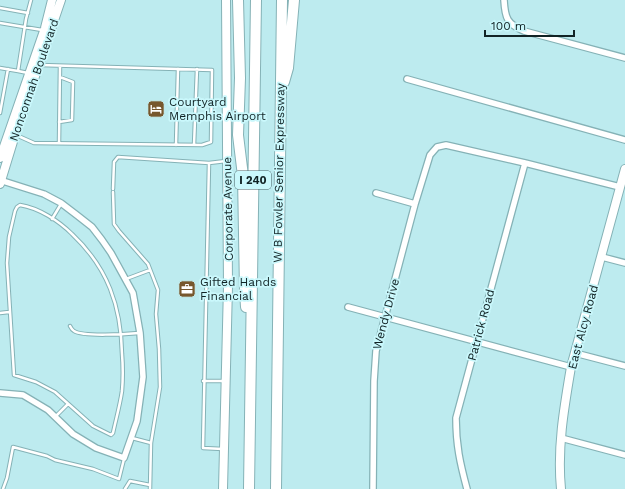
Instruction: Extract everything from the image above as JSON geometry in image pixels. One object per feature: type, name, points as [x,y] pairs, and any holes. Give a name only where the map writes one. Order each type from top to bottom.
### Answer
[{"type":"highway","points":[[238,0],[240,78],[238,135],[243,176],[244,291],[251,361]]},
{"type":"highway","name":"W B Fowler Senior Expressway","points":[[249,489],[256,0]]},
{"type":"highway","name":"W B Fowler Senior Expressway","points":[[276,489],[282,0]]},
{"type":"highway","points":[[280,94],[288,68],[294,0]]},
{"type":"street","name":"Nonconnah Boulevard","points":[[0,158],[3,141],[30,74],[52,0]]},
{"type":"street","name":"Nonconnah Boulevard","points":[[0,181],[62,0]]},
{"type":"street","name":"Corporate Avenue","points":[[223,489],[228,286],[226,0]]},
{"type":"street","points":[[504,0],[505,14],[513,26],[524,32],[625,58]]},
{"type":"street","points":[[407,79],[625,140]]},
{"type":"street","name":"Wendy Drive","points":[[373,489],[374,381],[376,351],[415,204],[430,155],[437,147],[446,145],[525,163]]},
{"type":"street","points":[[525,163],[623,188]]},
{"type":"street","name":"Patrick Road","points":[[466,489],[458,457],[456,418],[525,163]]},
{"type":"street","name":"East Alcy Road","points":[[561,489],[560,438],[571,367],[623,188],[625,169]]},
{"type":"street","points":[[0,181],[44,194],[61,203],[92,227],[111,253],[133,293],[140,333],[143,377],[137,421],[124,458],[96,448],[72,434],[48,410],[23,396],[0,393]]},
{"type":"street","points":[[376,193],[415,204]]},
{"type":"street","points":[[602,257],[625,263]]},
{"type":"street","points":[[348,307],[571,367]]},
{"type":"street","points":[[575,353],[625,366]]},
{"type":"street","points":[[560,438],[625,455]]},
{"type":"lane","points":[[18,71],[25,26],[31,0]]},
{"type":"lane","points":[[0,8],[28,13]]},
{"type":"lane","points":[[0,23],[44,30]]},
{"type":"lane","points":[[15,135],[34,142],[59,143],[202,145],[211,142],[212,70],[40,65]]},
{"type":"lane","points":[[59,143],[60,66]]},
{"type":"lane","points":[[0,68],[30,74]]},
{"type":"lane","points":[[0,113],[8,69]]},
{"type":"lane","points":[[176,145],[178,69]]},
{"type":"lane","points":[[194,145],[197,69]]},
{"type":"lane","points":[[59,122],[72,120],[73,82],[60,77]]},
{"type":"lane","points":[[150,489],[151,443],[160,387],[156,314],[158,290],[148,264],[114,224],[114,162],[118,157],[209,163],[227,161]]},
{"type":"lane","points":[[209,163],[203,381],[203,448],[224,449]]},
{"type":"lane","points":[[52,219],[61,203]]},
{"type":"lane","points":[[23,205],[52,219],[65,227],[84,246],[97,263],[109,285],[118,309],[122,335],[123,375],[122,391],[113,433],[111,435],[93,426],[55,392],[36,382],[14,375],[7,263],[9,237],[15,211],[17,206],[23,205]]},
{"type":"lane","points":[[126,279],[150,270]]},
{"type":"lane","points":[[0,313],[9,312]]},
{"type":"lane","points":[[70,326],[74,331],[80,333],[122,335],[140,333]]},
{"type":"lane","points":[[203,381],[226,381]]},
{"type":"lane","points":[[55,417],[68,404]]},
{"type":"lane","points":[[131,438],[151,443]]},
{"type":"lane","points":[[3,489],[7,478],[13,447],[47,456],[55,460],[94,469],[119,479],[124,458]]},
{"type":"lane","points":[[125,489],[130,481],[150,485]]},
{"type":"place","name":"Courtyard Memphis Airport","points":[[156,109]]},
{"type":"place","name":"Gifted Hands Financial","points":[[187,289]]}]
